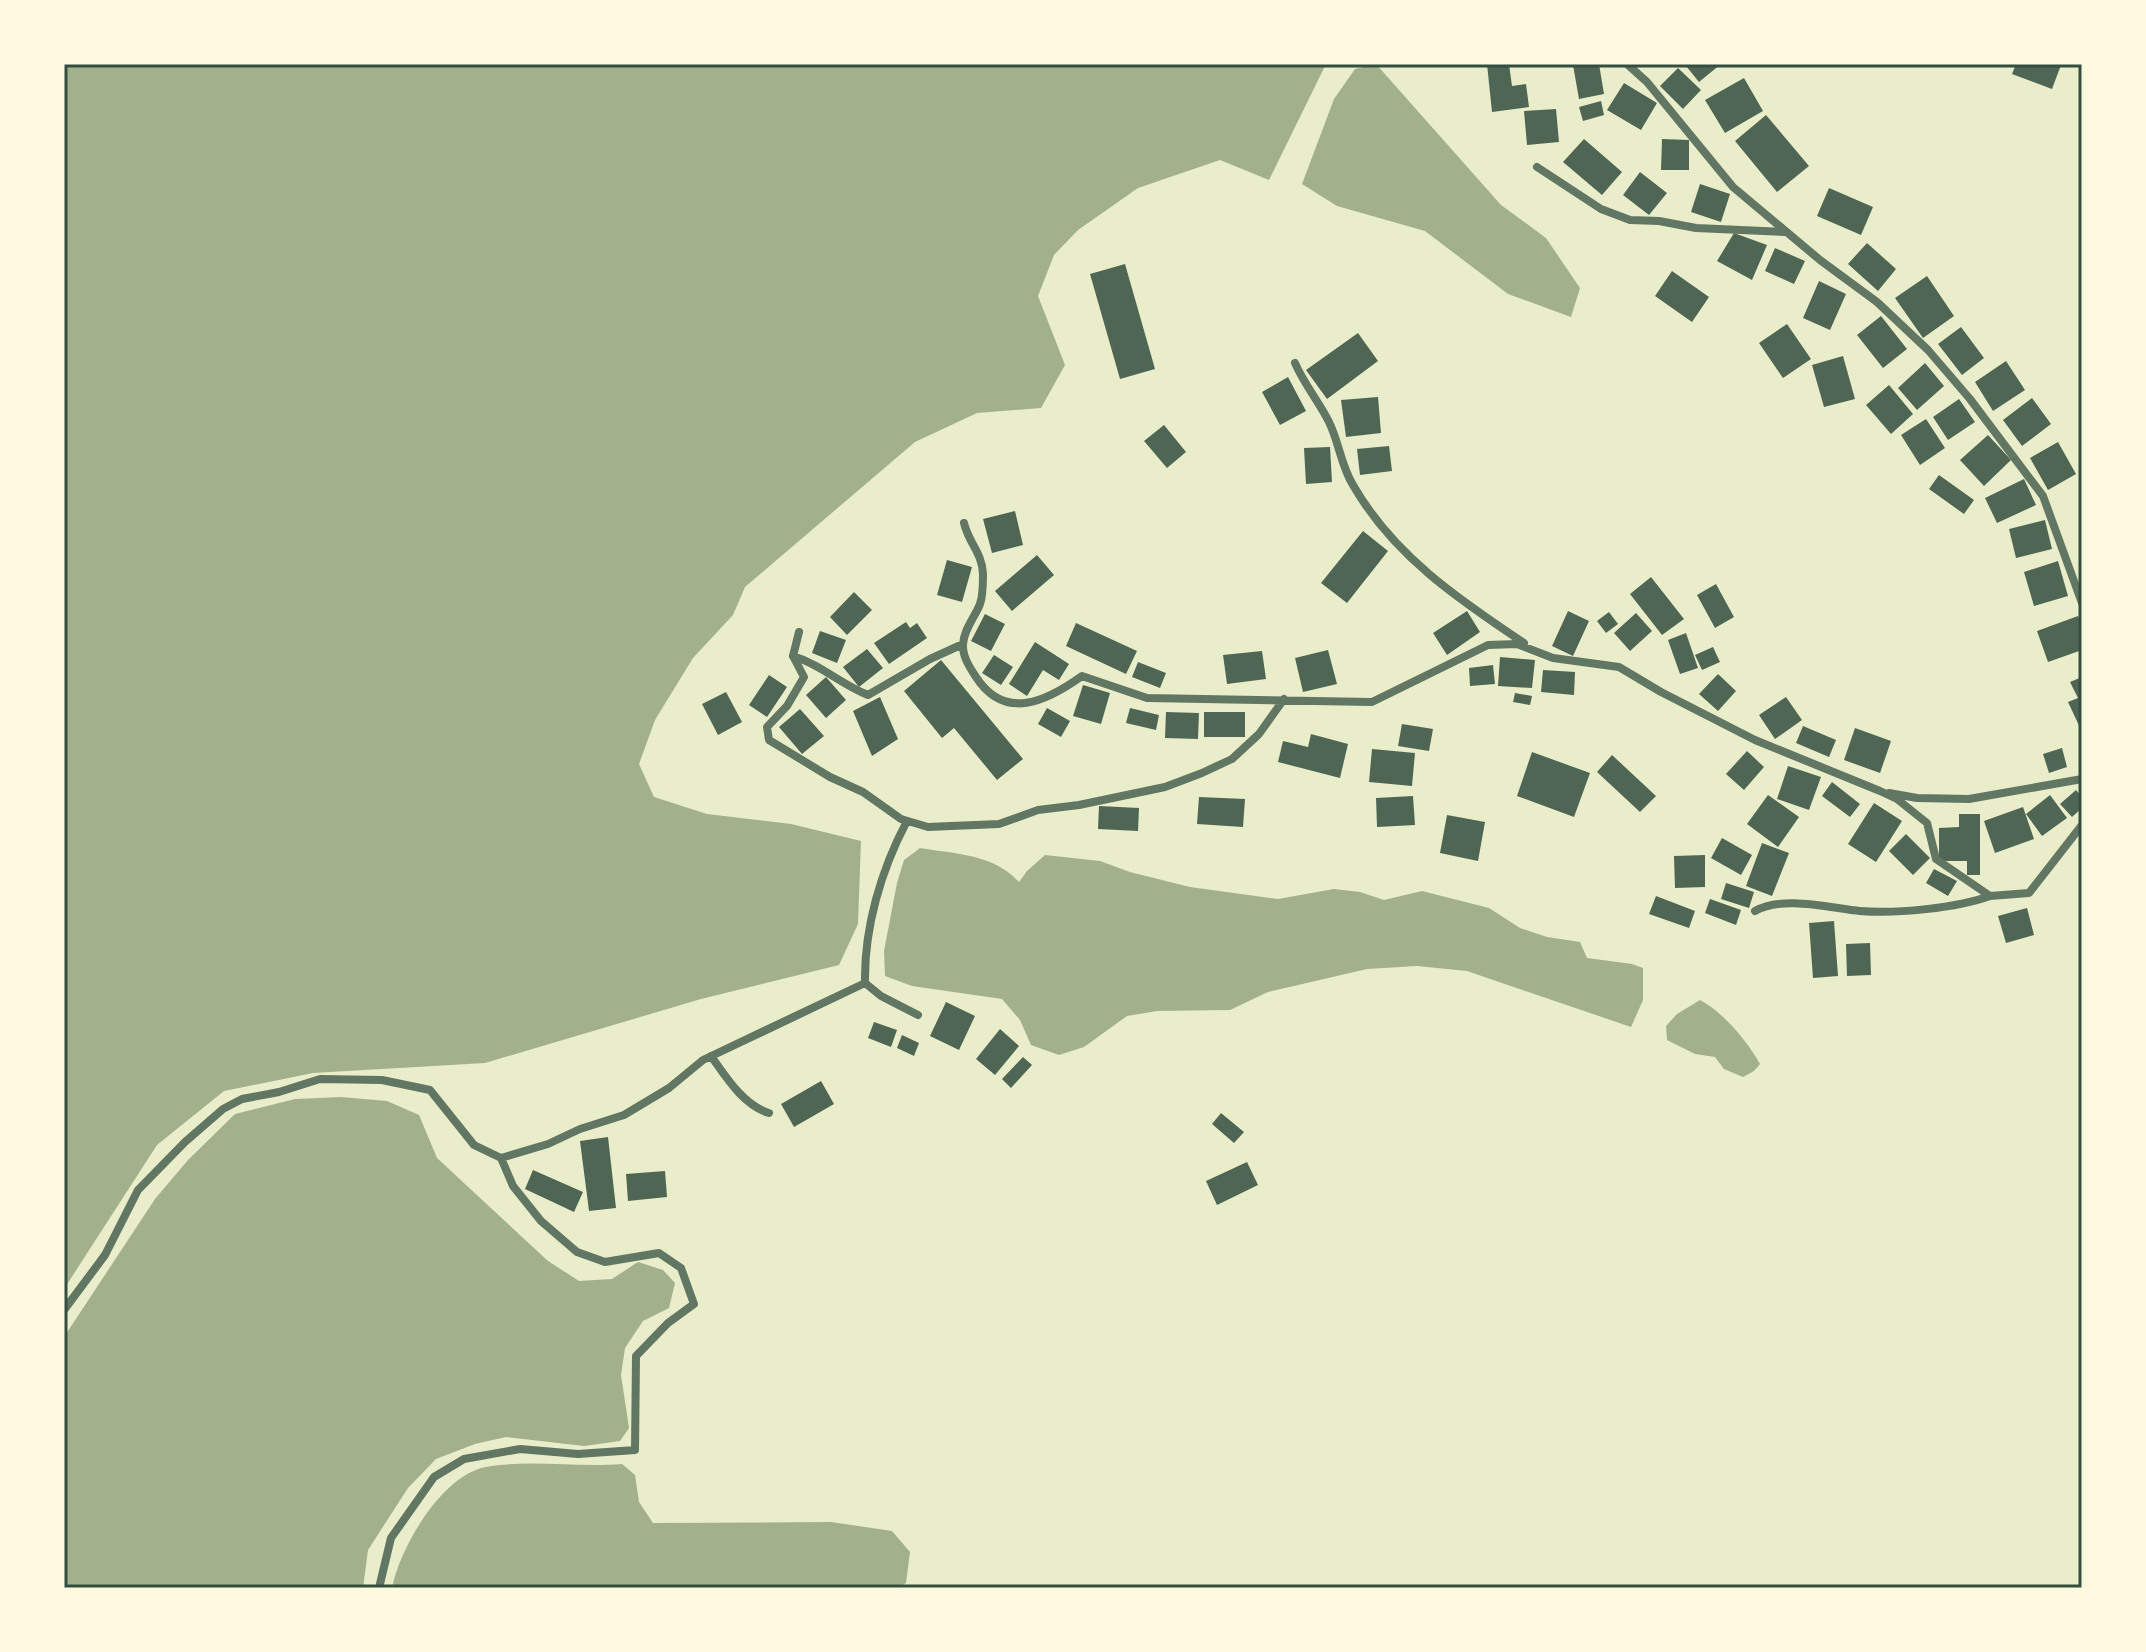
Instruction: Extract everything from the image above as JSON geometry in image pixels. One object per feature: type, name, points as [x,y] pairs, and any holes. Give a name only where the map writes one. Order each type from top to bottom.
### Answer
[{"type":"street","points":[[1627,64],[1656,92],[1733,187],[1877,302],[1928,350],[1970,399],[2043,496],[2082,603]]},
{"type":"street","points":[[1537,167],[1601,209],[1630,220],[1659,221],[1696,228],[1787,232]]},
{"type":"street","points":[[1295,363],[1306,388],[1329,423],[1352,485],[1385,532],[1453,595],[1537,652]]},
{"type":"street","points":[[964,523],[968,540],[981,556],[983,577],[980,603],[963,644],[966,662],[996,700],[1010,704],[1036,702],[1066,688],[1082,676],[1147,698],[1372,702],[1488,645],[1517,644],[1553,658],[1619,667],[1755,740],[1897,799],[1927,823],[1936,859],[1990,896]]},
{"type":"street","points":[[799,632],[793,656],[804,677],[787,706],[767,727],[769,740],[830,777],[863,792],[907,821],[928,827],[999,824],[1038,810],[1165,787],[1232,759],[1259,734],[1284,699]]},
{"type":"street","points":[[793,656],[814,663],[850,688],[868,695],[963,644]]},
{"type":"street","points":[[1880,791],[1917,798],[1969,799],[2012,793],[2067,779],[2082,779]]},
{"type":"street","points":[[907,821],[893,848],[864,950],[865,983],[881,996],[918,1015]]},
{"type":"street","points":[[1755,911],[1787,905],[1823,904],[1859,911],[1895,912],[1966,905],[1990,896],[2029,893],[2082,825]]},
{"type":"street","points":[[501,1158],[624,1115],[669,1088],[711,1056],[865,983]]},
{"type":"street","points":[[711,1056],[734,1088],[759,1110],[769,1113]]},
{"type":"street","points":[[64,1310],[105,1255],[138,1190],[185,1142],[223,1109],[242,1099],[279,1092],[320,1079],[382,1080],[430,1090],[474,1145],[501,1158],[513,1186],[541,1221],[577,1252],[605,1262],[659,1253],[681,1268],[694,1304],[668,1323],[636,1356],[635,1450],[578,1454],[520,1449],[464,1459],[434,1477],[391,1538],[379,1588]]},
{"type":"shaded area","points":[[64,64],[1326,64],[1269,180],[1220,160],[1138,188],[1078,230],[1054,255],[1038,296],[1065,365],[1041,408],[977,413],[915,442],[745,587],[733,615],[693,658],[655,720],[639,764],[654,797],[707,814],[791,824],[861,841],[858,924],[839,965],[701,999],[485,1063],[313,1073],[224,1091],[157,1145],[64,1289]]},
{"type":"shaded area","points":[[1376,64],[1501,205],[1546,238],[1580,288],[1571,317],[1508,294],[1425,231],[1337,206],[1302,184],[1334,99],[1355,69]]},
{"type":"shaded area","points":[[920,848],[986,861],[1019,882],[1045,855],[1100,861],[1190,887],[1278,899],[1334,889],[1360,892],[1384,900],[1422,891],[1489,908],[1520,928],[1547,937],[1580,942],[1587,958],[1643,968],[1643,1000],[1631,1027],[1467,971],[1417,966],[1367,969],[1268,992],[1230,1010],[1157,1011],[1127,1016],[1084,1047],[1059,1055],[1031,1045],[1020,1020],[1002,999],[912,986],[885,976],[884,951],[897,883],[904,860]]},
{"type":"shaded area","points":[[1700,1000],[1725,1019],[1749,1046],[1760,1064],[1754,1071],[1743,1077],[1724,1069],[1715,1057],[1695,1054],[1667,1040],[1666,1026],[1677,1014]]},
{"type":"shaded area","points":[[341,1097],[387,1101],[419,1115],[437,1158],[548,1261],[579,1281],[612,1279],[638,1262],[663,1270],[675,1283],[669,1308],[643,1321],[625,1348],[621,1375],[629,1428],[620,1441],[584,1446],[506,1437],[475,1444],[436,1459],[408,1488],[368,1550],[363,1588],[64,1588],[64,1337],[155,1199],[188,1160],[235,1114],[295,1099]]},
{"type":"shaded area","points":[[622,1464],[635,1475],[639,1502],[653,1523],[831,1522],[892,1531],[910,1552],[906,1583],[898,1588],[392,1588],[404,1553],[426,1515],[439,1498],[470,1473],[503,1465]]},
{"type":"building","points":[[1487,64],[1509,64],[1512,86],[1526,84],[1529,107],[1492,112]]},
{"type":"building","points":[[1599,64],[1604,94],[1579,99],[1573,65]]},
{"type":"building","points":[[1721,64],[1699,82],[1686,66]]},
{"type":"building","points":[[2016,64],[2061,65],[2052,89],[2012,74]]},
{"type":"building","points":[[1678,68],[1701,90],[1683,109],[1660,86]]},
{"type":"building","points":[[1744,78],[1763,111],[1725,133],[1705,100]]},
{"type":"building","points":[[1624,83],[1657,103],[1641,130],[1607,110]]},
{"type":"building","points":[[1601,101],[1604,115],[1583,121],[1579,107]]},
{"type":"building","points":[[1556,109],[1559,142],[1527,145],[1524,111]]},
{"type":"building","points":[[1766,115],[1809,166],[1777,192],[1735,141]]},
{"type":"building","points":[[1584,139],[1622,172],[1602,195],[1563,162]]},
{"type":"building","points":[[1662,139],[1689,140],[1689,170],[1661,170]]},
{"type":"building","points":[[1640,172],[1667,193],[1649,215],[1623,195]]},
{"type":"building","points":[[1700,184],[1730,194],[1721,222],[1691,212]]},
{"type":"building","points":[[1829,188],[1873,207],[1861,235],[1817,216]]},
{"type":"building","points":[[1734,233],[1767,245],[1752,280],[1717,261]]},
{"type":"building","points":[[1867,243],[1896,269],[1878,291],[1848,264]]},
{"type":"building","points":[[1775,248],[1805,261],[1794,284],[1765,271]]},
{"type":"building","points":[[1125,264],[1155,369],[1120,379],[1090,274]]},
{"type":"building","points":[[1672,271],[1709,297],[1692,322],[1655,296]]},
{"type":"building","points":[[1927,276],[1954,316],[1923,338],[1895,298]]},
{"type":"building","points":[[1819,281],[1846,294],[1830,330],[1803,318]]},
{"type":"building","points":[[1881,316],[1907,349],[1883,368],[1857,335]]},
{"type":"building","points":[[1787,324],[1811,359],[1783,378],[1759,343]]},
{"type":"building","points":[[1961,327],[1984,358],[1962,375],[1938,344]]},
{"type":"building","points":[[1358,333],[1378,361],[1327,399],[1306,370]]},
{"type":"building","points":[[1843,356],[1855,399],[1824,407],[1812,365]]},
{"type":"building","points":[[2006,361],[2025,390],[1993,411],[1975,382]]},
{"type":"building","points":[[1925,363],[1944,386],[1917,410],[1898,388]]},
{"type":"building","points":[[1288,377],[1306,411],[1280,425],[1262,392]]},
{"type":"building","points":[[1889,385],[1913,414],[1891,434],[1866,405]]},
{"type":"building","points":[[1378,397],[1381,433],[1346,437],[1341,400]]},
{"type":"building","points":[[2032,398],[2051,424],[2022,446],[2003,420]]},
{"type":"building","points":[[1959,399],[1975,422],[1948,440],[1933,417]]},
{"type":"building","points":[[1926,419],[1945,448],[1920,465],[1901,435]]},
{"type":"building","points":[[1164,425],[1186,452],[1167,468],[1144,441]]},
{"type":"building","points":[[1988,435],[2011,460],[1984,486],[1960,460]]},
{"type":"building","points":[[2058,442],[2076,474],[2048,490],[2030,458]]},
{"type":"building","points":[[1389,446],[1392,471],[1360,475],[1357,449]]},
{"type":"building","points":[[1330,447],[1332,482],[1306,484],[1304,448]]},
{"type":"building","points":[[1939,475],[1974,500],[1964,514],[1929,489]]},
{"type":"building","points":[[2024,479],[2036,505],[1997,523],[1985,498]]},
{"type":"building","points":[[1015,511],[1023,545],[992,553],[983,519]]},
{"type":"building","points":[[2045,520],[2052,549],[2016,558],[2009,529]]},
{"type":"building","points":[[1363,531],[1388,551],[1347,603],[1321,583]]},
{"type":"building","points":[[1037,555],[1054,575],[1012,611],[995,591]]},
{"type":"building","points":[[947,560],[972,567],[962,602],[937,595]]},
{"type":"building","points":[[2058,561],[2068,596],[2034,606],[2024,572]]},
{"type":"building","points":[[1651,577],[1684,619],[1662,635],[1630,594]]},
{"type":"building","points":[[1716,584],[1734,617],[1715,628],[1697,595]]},
{"type":"building","points":[[854,592],[872,610],[847,635],[830,617]]},
{"type":"building","points":[[1467,611],[1480,632],[1447,655],[1433,633]]},
{"type":"building","points":[[1568,611],[1589,621],[1573,656],[1552,646]]},
{"type":"building","points":[[1609,612],[1618,624],[1606,633],[1597,621]]},
{"type":"building","points":[[1636,613],[1652,631],[1630,651],[1614,633]]},
{"type":"building","points":[[985,614],[1005,624],[991,651],[971,641]]},
{"type":"building","points":[[2078,616],[2082,626],[2082,650],[2048,662],[2037,631]]},
{"type":"building","points":[[906,622],[910,628],[917,623],[927,638],[889,664],[874,643]]},
{"type":"building","points":[[1076,623],[1137,651],[1126,674],[1066,646]]},
{"type":"building","points":[[820,631],[846,640],[837,663],[812,653]]},
{"type":"building","points":[[1686,633],[1698,668],[1680,674],[1668,640]]},
{"type":"building","points":[[1035,642],[1069,664],[1059,680],[1043,670],[1027,696],[1009,684]]},
{"type":"building","points":[[1713,647],[1720,662],[1702,670],[1695,655]]},
{"type":"building","points":[[867,649],[883,668],[859,687],[843,667]]},
{"type":"building","points":[[1328,650],[1337,684],[1303,692],[1295,658]]},
{"type":"building","points":[[1262,651],[1266,679],[1227,684],[1223,655]]},
{"type":"building","points":[[994,655],[1013,667],[1001,685],[982,673]]},
{"type":"building","points":[[1500,657],[1535,660],[1532,688],[1498,686]]},
{"type":"building","points":[[941,660],[1023,759],[997,780],[954,728],[942,738],[904,691]]},
{"type":"building","points":[[1138,662],[1166,673],[1160,688],[1132,677]]},
{"type":"building","points":[[1493,665],[1495,684],[1470,686],[1469,668]]},
{"type":"building","points":[[1543,670],[1575,672],[1574,695],[1541,692]]},
{"type":"building","points":[[1718,674],[1736,691],[1718,711],[1699,694]]},
{"type":"building","points":[[769,675],[787,687],[767,717],[749,705]]},
{"type":"building","points":[[826,677],[846,700],[826,718],[806,695]]},
{"type":"building","points":[[2082,677],[2082,732],[2068,702],[2078,698],[2070,682]]},
{"type":"building","points":[[1083,685],[1110,693],[1101,724],[1073,716]]},
{"type":"building","points":[[726,692],[742,722],[718,735],[702,704]]},
{"type":"building","points":[[1515,693],[1532,696],[1530,705],[1513,702]]},
{"type":"building","points":[[880,697],[898,739],[872,756],[853,711]]},
{"type":"building","points":[[1786,697],[1802,720],[1775,739],[1759,715]]},
{"type":"building","points":[[1047,708],[1070,721],[1061,737],[1038,724]]},
{"type":"building","points":[[1130,708],[1159,715],[1156,730],[1126,723]]},
{"type":"building","points":[[800,709],[824,736],[802,754],[779,727]]},
{"type":"building","points":[[1166,712],[1199,713],[1198,739],[1165,738]]},
{"type":"building","points":[[1204,712],[1245,712],[1245,737],[1204,737]]},
{"type":"building","points":[[1402,724],[1433,729],[1429,751],[1398,746]]},
{"type":"building","points":[[1803,726],[1836,740],[1829,757],[1796,743]]},
{"type":"building","points":[[1855,728],[1891,741],[1880,773],[1844,760]]},
{"type":"building","points":[[1311,734],[1348,744],[1340,778],[1278,762],[1283,741],[1308,747]]},
{"type":"building","points":[[2062,748],[2067,767],[2049,773],[2043,754]]},
{"type":"building","points":[[1372,749],[1415,753],[1412,786],[1369,782]]},
{"type":"building","points":[[1747,751],[1764,767],[1744,790],[1726,774]]},
{"type":"building","points":[[1532,752],[1590,773],[1574,817],[1517,796]]},
{"type":"building","points":[[1612,755],[1656,796],[1640,812],[1597,772]]},
{"type":"building","points":[[1788,766],[1821,777],[1809,810],[1777,799]]},
{"type":"building","points":[[1832,782],[1860,804],[1850,817],[1822,796]]},
{"type":"building","points":[[2076,790],[2082,797],[2082,808],[2072,817],[2060,804]]},
{"type":"building","points":[[1768,795],[1799,817],[1778,847],[1747,824]]},
{"type":"building","points":[[2050,795],[2067,818],[2042,836],[2026,814]]},
{"type":"building","points":[[1413,796],[1415,825],[1377,827],[1376,798]]},
{"type":"building","points":[[1199,797],[1245,799],[1243,827],[1197,824]]},
{"type":"building","points":[[1874,803],[1902,821],[1876,862],[1848,844]]},
{"type":"building","points":[[1099,806],[1139,808],[1138,831],[1098,829]]},
{"type":"building","points":[[2023,807],[2034,839],[1995,853],[1984,821]]},
{"type":"building","points":[[1959,814],[1980,814],[1980,875],[1967,875],[1967,861],[1939,861],[1939,828],[1959,827]]},
{"type":"building","points":[[1447,815],[1485,822],[1478,861],[1440,853]]},
{"type":"building","points":[[1906,834],[1930,858],[1913,875],[1889,851]]},
{"type":"building","points":[[1722,838],[1752,855],[1741,875],[1711,858]]},
{"type":"building","points":[[1762,843],[1789,853],[1772,896],[1746,886]]},
{"type":"building","points":[[1705,855],[1705,887],[1675,888],[1674,856]]},
{"type":"building","points":[[1934,869],[1957,881],[1948,896],[1926,883]]},
{"type":"building","points":[[1726,883],[1754,892],[1749,908],[1721,899]]},
{"type":"building","points":[[1656,896],[1695,911],[1689,928],[1649,914]]},
{"type":"building","points":[[1710,899],[1741,910],[1736,925],[1705,913]]},
{"type":"building","points":[[2027,908],[2034,935],[2006,943],[1998,916]]},
{"type":"building","points":[[1834,921],[1838,976],[1813,978],[1809,923]]},
{"type":"building","points":[[1870,943],[1871,975],[1847,976],[1846,944]]},
{"type":"building","points":[[946,1002],[975,1016],[959,1050],[930,1036]]},
{"type":"building","points":[[874,1022],[897,1030],[891,1047],[868,1038]]},
{"type":"building","points":[[1000,1029],[1019,1046],[995,1075],[976,1059]]},
{"type":"building","points":[[902,1035],[919,1043],[914,1056],[897,1048]]},
{"type":"building","points":[[1023,1057],[1032,1065],[1011,1088],[1002,1079]]},
{"type":"building","points":[[821,1081],[834,1104],[794,1127],[781,1104]]},
{"type":"building","points":[[1221,1113],[1244,1132],[1234,1143],[1212,1124]]},
{"type":"building","points":[[608,1137],[616,1208],[589,1211],[580,1141]]},
{"type":"building","points":[[1247,1162],[1258,1185],[1217,1205],[1206,1181]]},
{"type":"building","points":[[533,1170],[583,1192],[574,1212],[525,1189]]},
{"type":"building","points":[[665,1171],[667,1197],[628,1201],[626,1174]]}]
